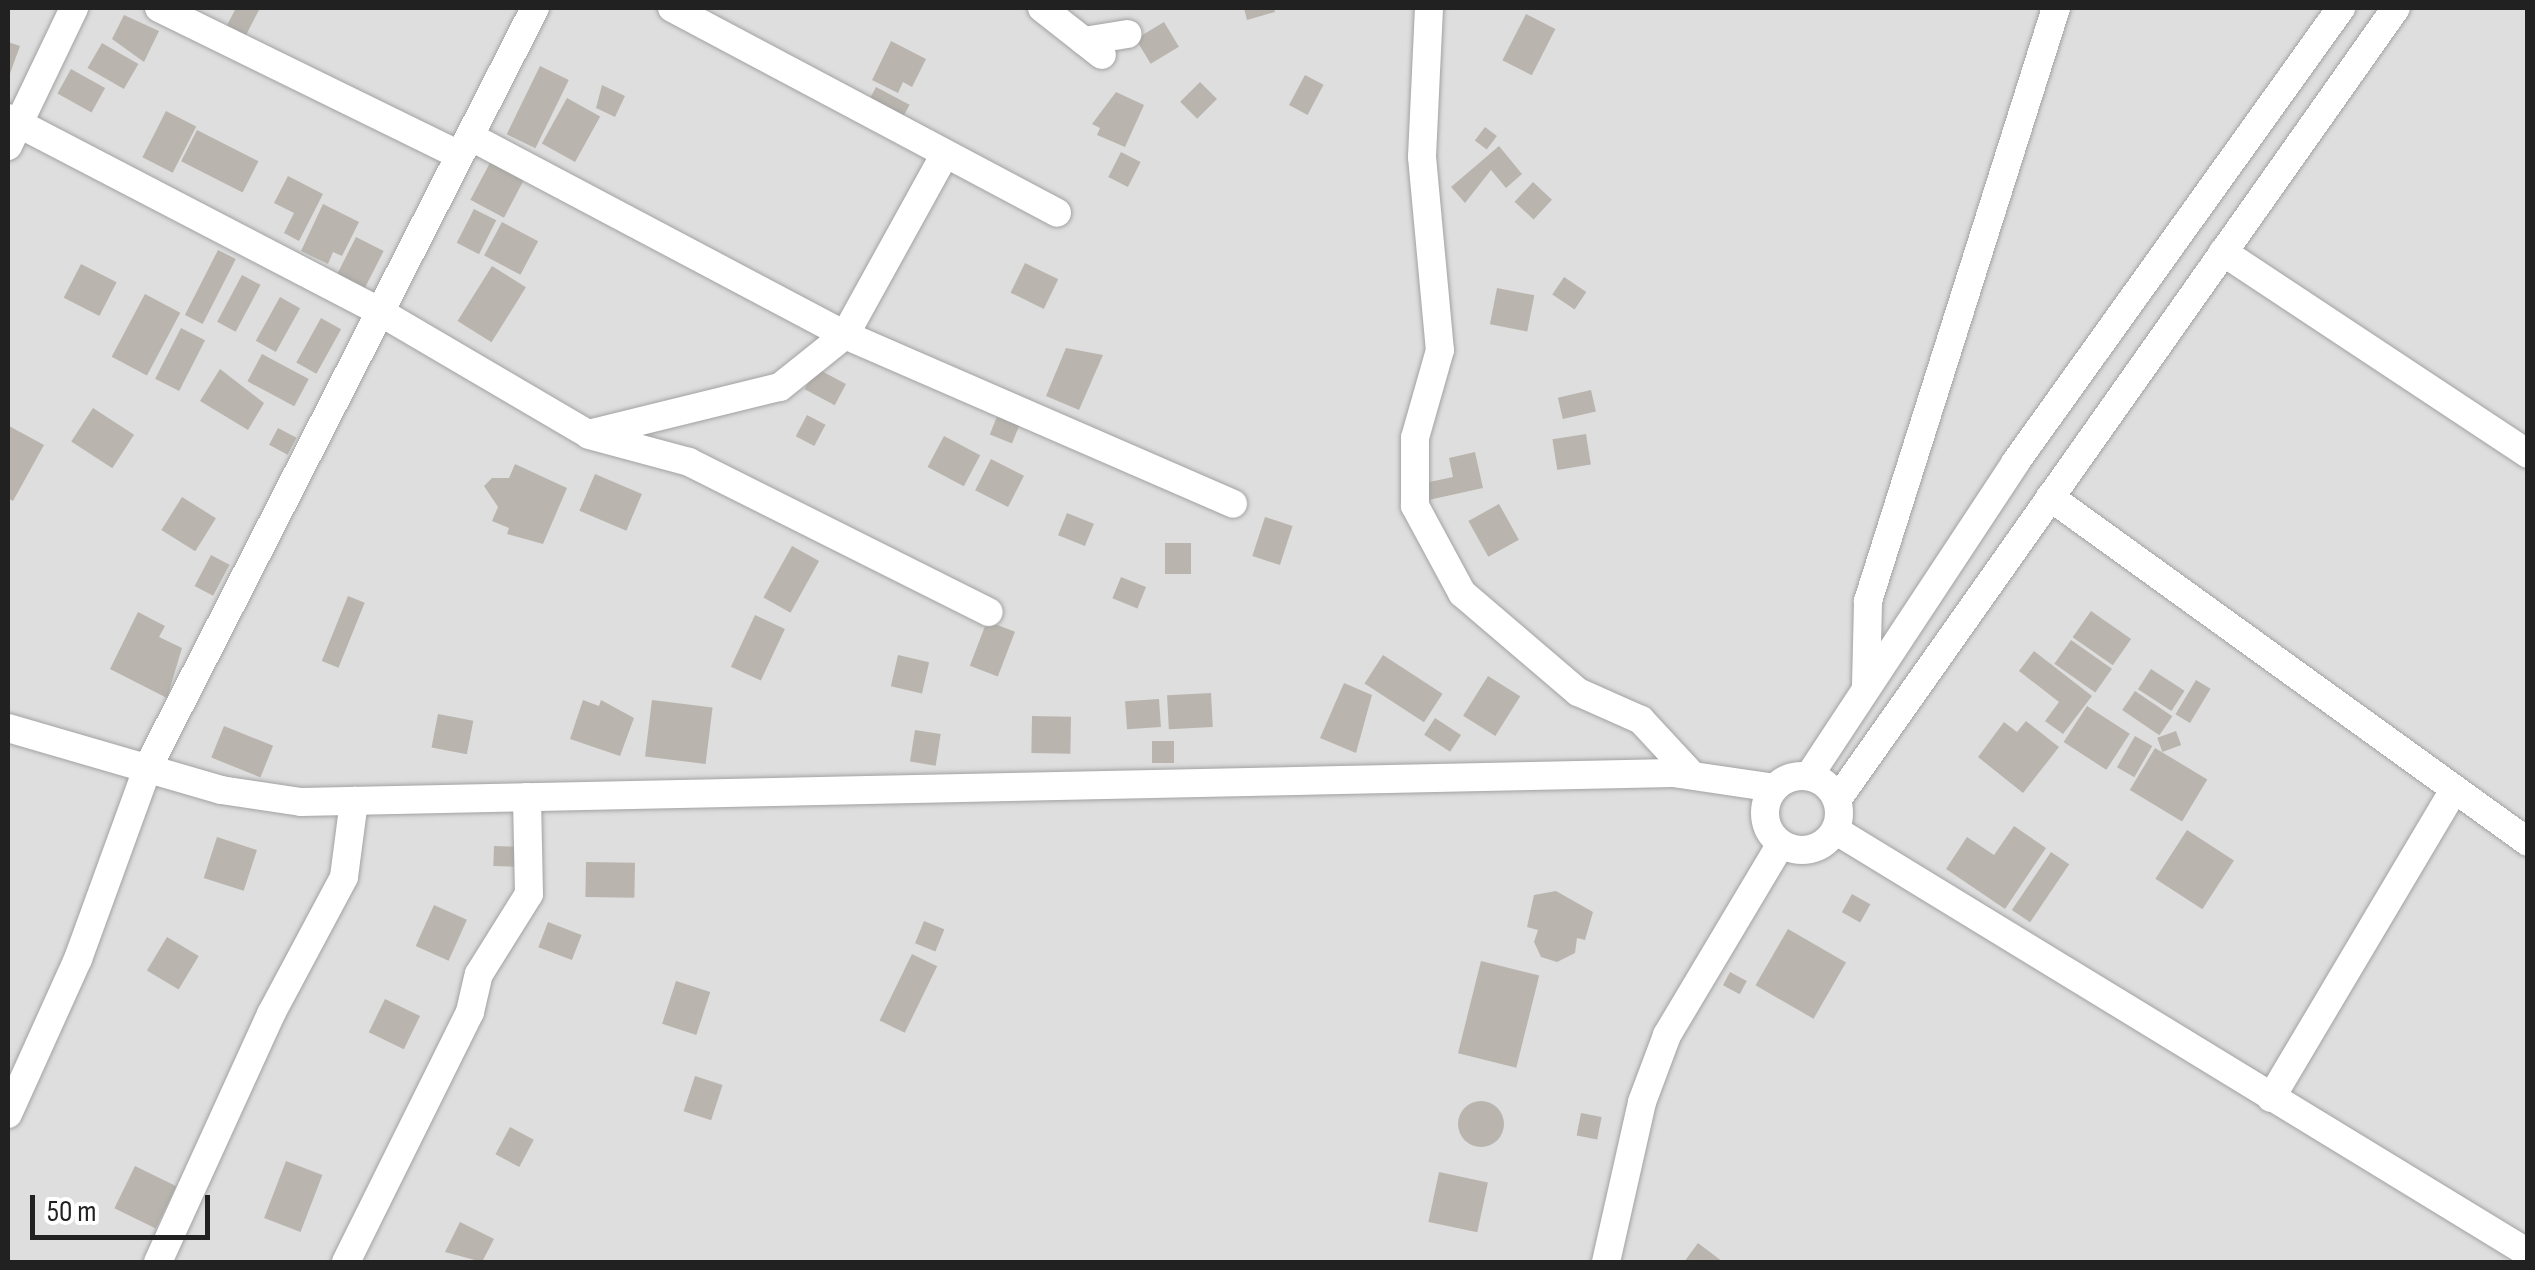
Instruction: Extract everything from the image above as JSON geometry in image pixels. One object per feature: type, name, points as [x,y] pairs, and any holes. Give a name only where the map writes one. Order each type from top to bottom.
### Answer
[{"type":"street","points":[[74,8],[12,129],[380,312],[588,434],[689,462],[988,612]]},
{"type":"street","points":[[159,8],[466,147],[845,335],[1232,504]]},
{"type":"street","points":[[8,1114],[78,959],[148,767],[535,8]]},
{"type":"street","points":[[672,8],[1057,213]]},
{"type":"street","points":[[1042,8],[1093,48],[1127,34]]},
{"type":"street","points":[[1429,8],[1422,157],[1440,350],[1415,438],[1415,506],[1462,593],[1578,692],[1641,720],[1691,774]]},
{"type":"street","points":[[1866,685],[1868,601],[2056,8]]},
{"type":"street","points":[[8,728],[221,790],[301,802],[1691,774],[1774,788],[1809,776],[2014,463],[2341,8]]},
{"type":"street","points":[[1774,788],[1767,824],[1781,844],[1812,849],[1835,830],[1837,800],[2396,8]]},
{"type":"street","points":[[588,434],[780,387],[845,335],[945,154]]},
{"type":"street","points":[[2223,252],[2528,454]]},
{"type":"street","points":[[2050,497],[2528,842]]},
{"type":"street","points":[[1809,776],[1837,800]]},
{"type":"street","points":[[2271,1098],[2454,790]]},
{"type":"street","points":[[346,1262],[470,1012],[479,974],[529,894],[528,797]]},
{"type":"street","points":[[158,1262],[272,1014],[344,876],[354,801]]},
{"type":"street","points":[[1835,830],[2528,1253]]},
{"type":"street","points":[[1606,1262],[1642,1102],[1666,1035],[1781,844]]},
{"type":"shaded area","points":[[8,8],[2527,8],[2527,1262],[8,1262]]},
{"type":"building","points":[[236,8],[260,8],[245,37],[226,27]]},
{"type":"building","points":[[1244,8],[1274,8],[1275,12],[1247,20]]},
{"type":"building","points":[[1526,14],[1555,29],[1532,75],[1502,60]]},
{"type":"building","points":[[124,15],[159,31],[144,62],[112,39]]},
{"type":"building","points":[[1164,22],[1179,47],[1151,64],[1136,39]]},
{"type":"building","points":[[891,41],[926,59],[912,87],[903,82],[898,93],[872,80]]},
{"type":"building","points":[[8,42],[20,46],[8,79]]},
{"type":"building","points":[[102,43],[138,64],[124,89],[88,68]]},
{"type":"building","points":[[540,66],[569,80],[535,148],[507,134]]},
{"type":"building","points":[[71,69],[105,88],[92,112],[57,93]]},
{"type":"building","points":[[1305,75],[1324,85],[1308,115],[1289,105]]},
{"type":"building","points":[[1200,82],[1217,99],[1197,119],[1180,102]]},
{"type":"building","points":[[602,85],[625,96],[615,117],[596,108]]},
{"type":"building","points":[[876,87],[910,105],[899,124],[866,106]]},
{"type":"building","points":[[1116,92],[1144,105],[1125,147],[1097,135],[1100,128],[1092,124]]},
{"type":"building","points":[[567,98],[600,116],[575,162],[542,143]]},
{"type":"building","points":[[166,111],[196,126],[173,173],[142,157]]},
{"type":"building","points":[[1485,127],[1497,136],[1487,150],[1475,141]]},
{"type":"building","points":[[197,130],[258,161],[243,193],[181,161]]},
{"type":"building","points":[[1499,146],[1522,174],[1506,188],[1491,170],[1465,203],[1451,187]]},
{"type":"building","points":[[1121,152],[1141,162],[1128,187],[1108,177]]},
{"type":"building","points":[[491,161],[525,179],[504,218],[470,200]]},
{"type":"building","points":[[288,176],[323,194],[299,241],[284,233],[294,213],[274,203]]},
{"type":"building","points":[[1533,182],[1552,200],[1534,219],[1515,202]]},
{"type":"building","points":[[323,204],[359,222],[342,256],[333,252],[328,264],[301,251]]},
{"type":"building","points":[[474,209],[496,220],[479,254],[457,243]]},
{"type":"building","points":[[502,222],[538,241],[520,275],[484,256]]},
{"type":"building","points":[[356,237],[384,251],[365,288],[337,274]]},
{"type":"building","points":[[218,250],[236,259],[203,324],[185,315]]},
{"type":"building","points":[[1025,263],[1058,279],[1044,309],[1011,293]]},
{"type":"building","points":[[81,264],[117,282],[99,316],[64,298]]},
{"type":"building","points":[[492,266],[526,287],[491,342],[458,321]]},
{"type":"building","points":[[242,275],[261,285],[236,332],[217,322]]},
{"type":"building","points":[[1564,277],[1586,292],[1575,310],[1552,294]]},
{"type":"building","points":[[1497,288],[1534,295],[1527,332],[1490,324]]},
{"type":"building","points":[[145,294],[180,313],[147,375],[112,357]]},
{"type":"building","points":[[280,297],[300,308],[276,352],[256,341]]},
{"type":"building","points":[[321,318],[341,329],[316,374],[296,363]]},
{"type":"building","points":[[181,328],[205,340],[179,391],[155,379]]},
{"type":"building","points":[[1066,348],[1103,355],[1079,410],[1046,396]]},
{"type":"building","points":[[262,354],[309,379],[294,406],[247,381]]},
{"type":"building","points":[[816,368],[846,384],[835,405],[805,389]]},
{"type":"building","points":[[220,369],[264,403],[248,430],[200,401]]},
{"type":"building","points":[[1591,390],[1596,411],[1563,419],[1558,398]]},
{"type":"building","points":[[93,408],[134,435],[112,468],[71,442]]},
{"type":"building","points":[[998,414],[1020,423],[1012,443],[990,434]]},
{"type":"building","points":[[807,415],[826,425],[814,446],[796,436]]},
{"type":"building","points":[[9,426],[44,445],[13,501],[8,498]]},
{"type":"building","points":[[278,428],[297,438],[288,455],[269,445]]},
{"type":"building","points":[[1586,434],[1591,465],[1557,470],[1552,439]]},
{"type":"building","points":[[944,436],[980,455],[964,486],[928,467]]},
{"type":"building","points":[[1475,452],[1483,488],[1424,501],[1420,484],[1453,477],[1449,458]]},
{"type":"building","points":[[991,459],[1024,476],[1008,507],[975,490]]},
{"type":"building","points":[[515,464],[567,488],[543,544],[507,534],[509,528],[492,521],[498,507],[484,486],[492,478],[509,478]]},
{"type":"building","points":[[595,474],[642,494],[626,531],[579,511]]},
{"type":"building","points":[[182,497],[216,518],[195,551],[161,530]]},
{"type":"building","points":[[1499,504],[1519,540],[1488,557],[1468,521]]},
{"type":"building","points":[[1067,513],[1094,524],[1085,546],[1058,535]]},
{"type":"building","points":[[1265,517],[1293,526],[1280,565],[1252,556]]},
{"type":"building","points":[[1165,543],[1191,543],[1191,574],[1165,574]]},
{"type":"building","points":[[792,546],[819,561],[791,613],[763,598]]},
{"type":"building","points":[[211,555],[230,565],[213,596],[195,586]]},
{"type":"building","points":[[1121,577],[1146,587],[1137,608],[1112,598]]},
{"type":"building","points":[[348,596],[365,603],[338,668],[322,661]]},
{"type":"building","points":[[2091,611],[2131,639],[2113,665],[2073,637]]},
{"type":"building","points":[[138,612],[165,626],[159,637],[182,648],[167,698],[110,669]]},
{"type":"building","points":[[755,615],[785,629],[761,681],[731,667]]},
{"type":"building","points":[[987,621],[1015,632],[998,677],[970,666]]},
{"type":"building","points":[[2071,640],[2112,669],[2095,692],[2054,664]]},
{"type":"building","points":[[2034,651],[2092,696],[2063,734],[2045,721],[2059,702],[2019,671]]},
{"type":"building","points":[[898,655],[929,662],[922,693],[891,686]]},
{"type":"building","points":[[1383,655],[1443,694],[1424,722],[1364,684]]},
{"type":"building","points":[[2151,669],[2185,691],[2171,711],[2138,689]]},
{"type":"building","points":[[1488,676],[1520,696],[1495,736],[1463,716]]},
{"type":"building","points":[[2196,680],[2211,689],[2190,723],[2175,714]]},
{"type":"building","points":[[1344,683],[1372,695],[1356,753],[1320,738]]},
{"type":"building","points":[[2135,691],[2172,716],[2159,735],[2122,710]]},
{"type":"building","points":[[1211,693],[1213,727],[1169,729],[1167,695]]},
{"type":"building","points":[[1159,699],[1161,727],[1127,729],[1125,701]]},
{"type":"building","points":[[583,700],[599,706],[601,700],[634,718],[620,756],[570,739]]},
{"type":"building","points":[[652,700],[713,707],[706,764],[645,757]]},
{"type":"building","points":[[2087,706],[2130,734],[2106,770],[2064,742]]},
{"type":"building","points":[[438,714],[473,721],[467,754],[432,747]]},
{"type":"building","points":[[1032,716],[1071,717],[1070,754],[1031,753]]},
{"type":"building","points":[[1435,718],[1461,735],[1450,752],[1424,735]]},
{"type":"building","points":[[2026,721],[2059,747],[2023,793],[1978,757],[2004,722],[2017,732]]},
{"type":"building","points":[[224,726],[273,746],[260,777],[211,758]]},
{"type":"building","points":[[915,730],[941,734],[936,766],[910,762]]},
{"type":"building","points":[[2176,731],[2181,745],[2162,752],[2157,738]]},
{"type":"building","points":[[2135,736],[2152,746],[2134,777],[2117,767]]},
{"type":"building","points":[[1152,741],[1174,741],[1174,763],[1152,763]]},
{"type":"building","points":[[2155,748],[2207,779],[2182,821],[2130,790]]},
{"type":"building","points":[[2014,826],[2046,848],[2005,909],[1946,869],[1967,837],[1994,855]]},
{"type":"building","points":[[2187,830],[2234,860],[2202,909],[2155,879]]},
{"type":"building","points":[[217,837],[257,850],[244,891],[204,878]]},
{"type":"building","points":[[494,846],[517,847],[516,867],[493,866]]},
{"type":"building","points":[[2051,852],[2069,864],[2030,922],[2012,910]]},
{"type":"building","points":[[586,862],[635,863],[634,898],[585,897]]},
{"type":"building","points":[[1556,891],[1593,912],[1585,940],[1577,938],[1575,953],[1557,962],[1541,957],[1534,942],[1538,930],[1527,927],[1534,895]]},
{"type":"building","points":[[1852,894],[1870,904],[1860,923],[1842,912]]},
{"type":"building","points":[[434,905],[467,920],[449,961],[416,946]]},
{"type":"building","points":[[924,921],[944,929],[935,951],[915,943]]},
{"type":"building","points":[[548,922],[582,935],[572,960],[538,947]]},
{"type":"building","points":[[1788,929],[1846,962],[1814,1019],[1756,985]]},
{"type":"building","points":[[167,937],[199,956],[179,989],[147,970]]},
{"type":"building","points":[[912,954],[937,966],[905,1033],[880,1021]]},
{"type":"building","points":[[1481,961],[1539,976],[1516,1068],[1458,1053]]},
{"type":"building","points":[[1730,972],[1747,981],[1740,994],[1723,985]]},
{"type":"building","points":[[676,981],[710,992],[696,1035],[662,1024]]},
{"type":"building","points":[[385,999],[420,1016],[404,1049],[369,1032]]},
{"type":"building","points":[[695,1076],[723,1085],[711,1120],[684,1111]]},
{"type":"building","points":[[1481,1101],[1498,1107],[1504,1124],[1498,1141],[1481,1147],[1464,1141],[1458,1124],[1464,1107]]},
{"type":"building","points":[[1581,1113],[1602,1117],[1597,1140],[1577,1136]]},
{"type":"building","points":[[510,1127],[534,1140],[519,1167],[495,1154]]},
{"type":"building","points":[[286,1161],[322,1175],[301,1232],[264,1218]]},
{"type":"building","points":[[135,1166],[176,1186],[156,1228],[114,1208]]},
{"type":"building","points":[[1439,1172],[1488,1182],[1477,1232],[1428,1222]]},
{"type":"building","points":[[460,1222],[494,1239],[482,1262],[445,1252]]},
{"type":"building","points":[[1698,1243],[1723,1262],[1684,1262]]}]
